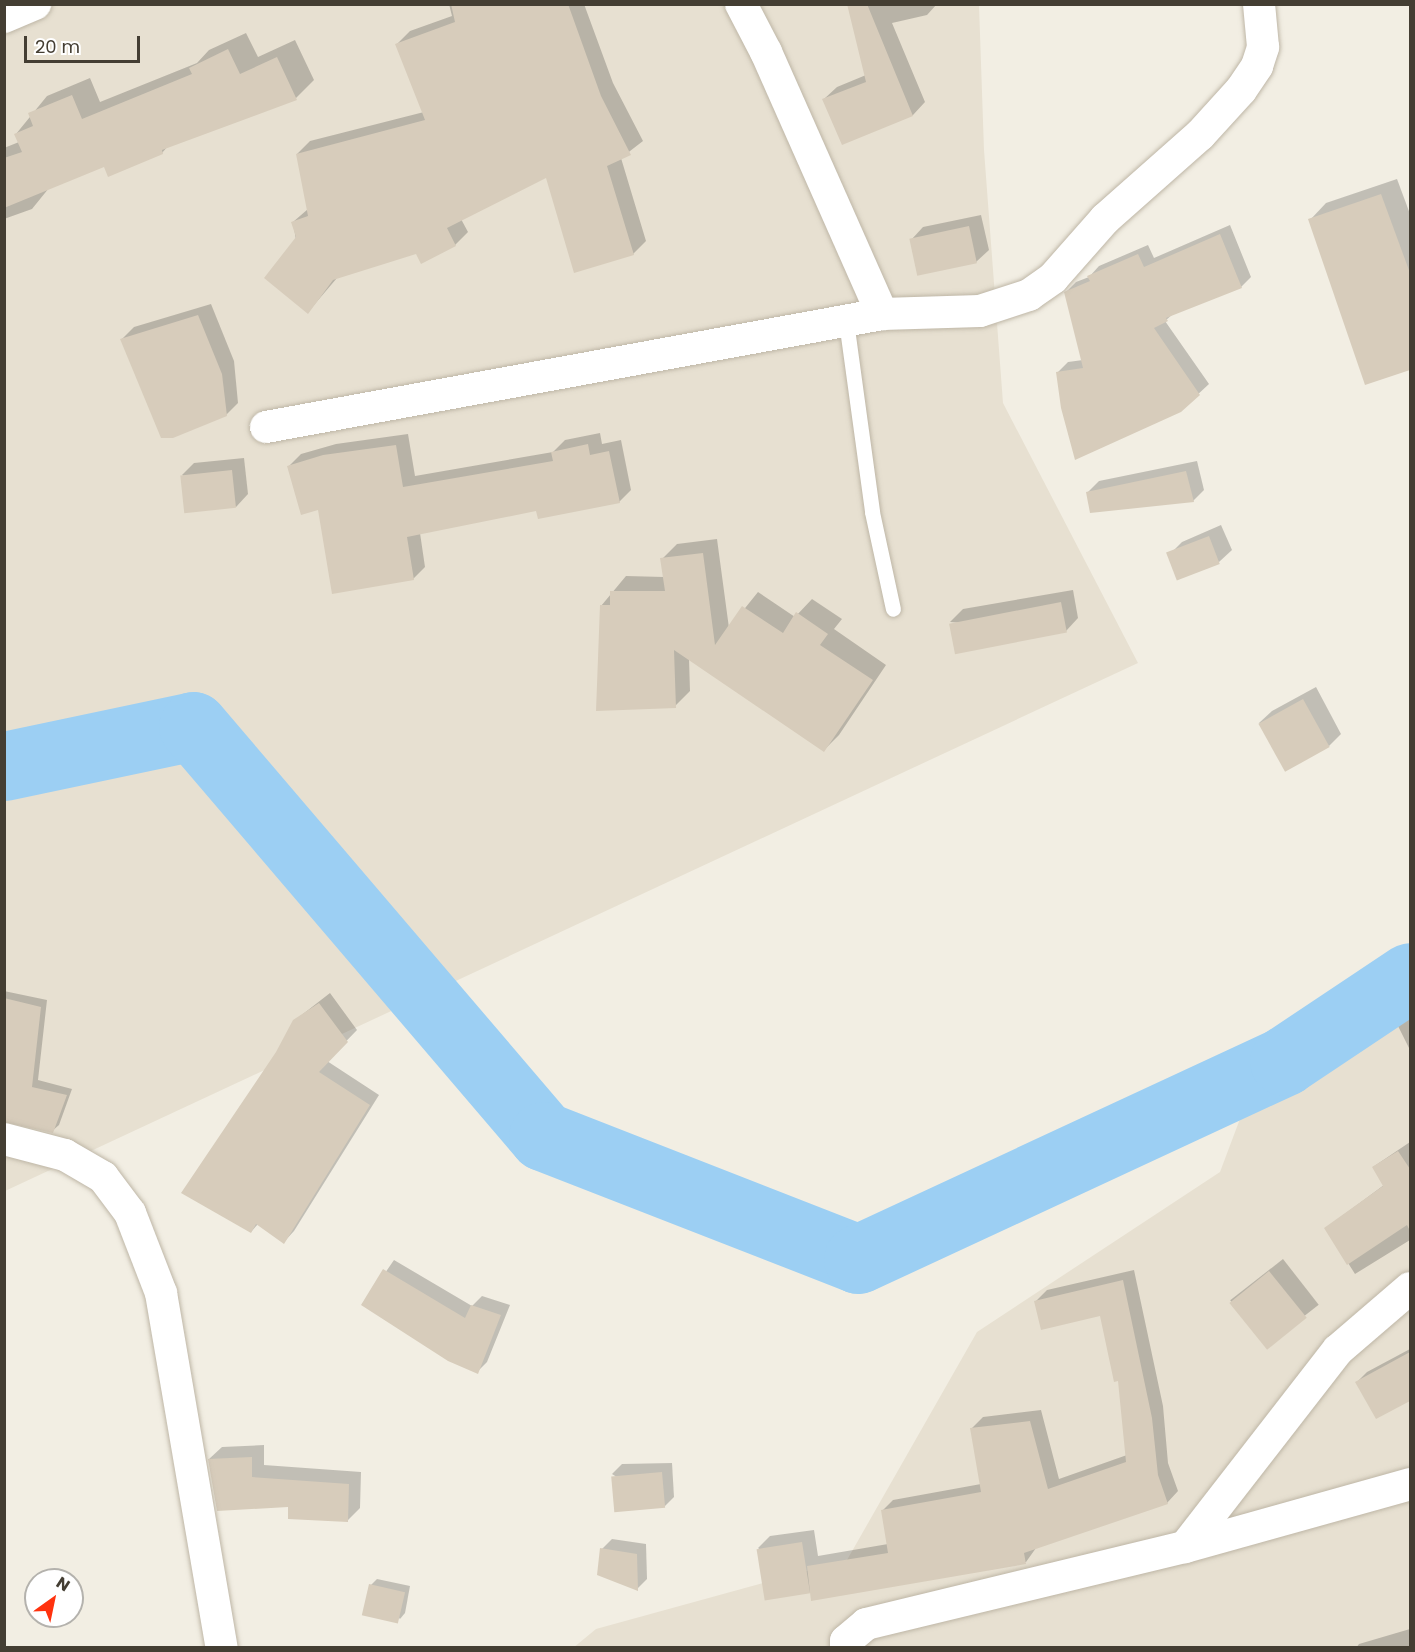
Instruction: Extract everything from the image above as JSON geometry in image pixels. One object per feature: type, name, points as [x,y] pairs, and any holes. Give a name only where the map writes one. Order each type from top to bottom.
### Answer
[{"type":"street","points":[[4,17],[36,4]]},
{"type":"street","points":[[741,4],[766,52],[882,314]]},
{"type":"street","points":[[266,426],[882,314],[980,311],[1029,295],[1053,278],[1105,219],[1200,135],[1241,90],[1257,66],[1263,47],[1259,4]]},
{"type":"street","points":[[4,1139],[65,1155],[103,1177],[130,1213],[161,1293],[222,1647]]},
{"type":"street","points":[[1185,1547],[1338,1350],[1410,1288]]},
{"type":"street","points":[[846,1647],[846,1641],[866,1624],[1185,1547],[1410,1484]]},
{"type":"lane","points":[[846,321],[872,512],[893,609]]},
{"type":"shaded area","points":[[4,5],[979,5],[984,150],[1003,403],[1138,663],[5,1191]]},
{"type":"shaded area","points":[[1410,952],[1410,1647],[573,1648],[596,1629],[847,1560],[977,1332],[1220,1172],[1261,1063]]},
{"type":"building","points":[[451,4],[568,4],[601,96],[631,155],[607,166],[634,255],[574,273],[546,178],[447,228],[456,246],[421,264],[416,254],[333,280],[308,314],[264,278],[296,237],[291,222],[308,216],[296,154],[425,120],[395,44],[455,22]]},
{"type":"building","points":[[847,4],[867,4],[913,116],[842,145],[822,99],[866,82]]},
{"type":"building","points":[[228,49],[240,74],[277,57],[297,100],[162,150],[163,154],[108,177],[104,167],[4,208],[4,158],[22,152],[14,134],[33,126],[28,113],[72,95],[82,119],[192,74],[189,68]]},
{"type":"building","points":[[1381,194],[1410,273],[1410,370],[1365,385],[1308,219]]},
{"type":"building","points":[[969,226],[977,263],[917,276],[909,239]]},
{"type":"building","points":[[1220,234],[1242,288],[1166,318],[1168,321],[1154,328],[1200,395],[1181,412],[1075,460],[1061,408],[1056,372],[1083,368],[1064,292],[1090,281],[1087,276],[1138,254],[1144,267]]},
{"type":"building","points":[[198,315],[222,374],[227,416],[173,438],[161,438],[120,339]]},
{"type":"building","points":[[588,444],[590,455],[609,451],[620,503],[538,519],[536,511],[407,537],[414,580],[332,594],[318,510],[301,515],[287,466],[323,455],[396,445],[403,487],[553,461],[551,452]]},
{"type":"building","points":[[232,470],[236,508],[184,513],[180,475]]},
{"type":"building","points":[[1186,471],[1194,502],[1090,513],[1086,492]]},
{"type":"building","points":[[1209,536],[1220,564],[1177,580],[1166,552]]},
{"type":"building","points":[[703,553],[715,645],[742,606],[783,633],[796,612],[828,634],[820,645],[873,680],[824,752],[674,650],[676,708],[596,711],[600,605],[610,605],[610,591],[665,591],[660,558]]},
{"type":"building","points":[[1061,602],[1067,632],[955,654],[949,624]]},
{"type":"building","points":[[1303,699],[1330,747],[1285,772],[1258,724]]},
{"type":"building","points":[[4,998],[41,1007],[32,1087],[67,1095],[53,1133],[4,1122]]},
{"type":"building","points":[[319,1003],[348,1042],[319,1072],[370,1105],[284,1244],[256,1224],[251,1233],[181,1193],[276,1052],[293,1020]]},
{"type":"building","points":[[1398,1151],[1410,1169],[1410,1231],[1407,1225],[1347,1265],[1324,1228],[1383,1186],[1372,1167]]},
{"type":"building","points":[[383,1269],[465,1318],[471,1305],[501,1315],[478,1374],[448,1361],[361,1305]]},
{"type":"building","points":[[1269,1271],[1307,1318],[1267,1350],[1229,1303]]},
{"type":"building","points":[[1123,1280],[1152,1418],[1158,1475],[1168,1504],[1024,1553],[1026,1564],[811,1601],[807,1566],[888,1553],[881,1510],[981,1492],[970,1428],[1030,1421],[1048,1489],[1126,1462],[1118,1381],[1114,1382],[1100,1316],[1041,1330],[1034,1301]]},
{"type":"building","points":[[1410,1352],[1410,1401],[1376,1419],[1355,1382]]},
{"type":"building","points":[[252,1457],[252,1477],[349,1484],[348,1522],[288,1519],[288,1507],[217,1511],[208,1459]]},
{"type":"building","points":[[662,1472],[665,1508],[614,1512],[611,1476]]},
{"type":"building","points":[[802,1542],[810,1593],[765,1601],[757,1549]]},
{"type":"building","points":[[600,1548],[637,1554],[638,1591],[597,1575]]},
{"type":"building","points":[[369,1584],[405,1592],[398,1624],[362,1615]]},
{"type":"waterway","points":[[4,766],[193,726],[543,1136],[858,1259],[1284,1061],[1410,977]]}]
